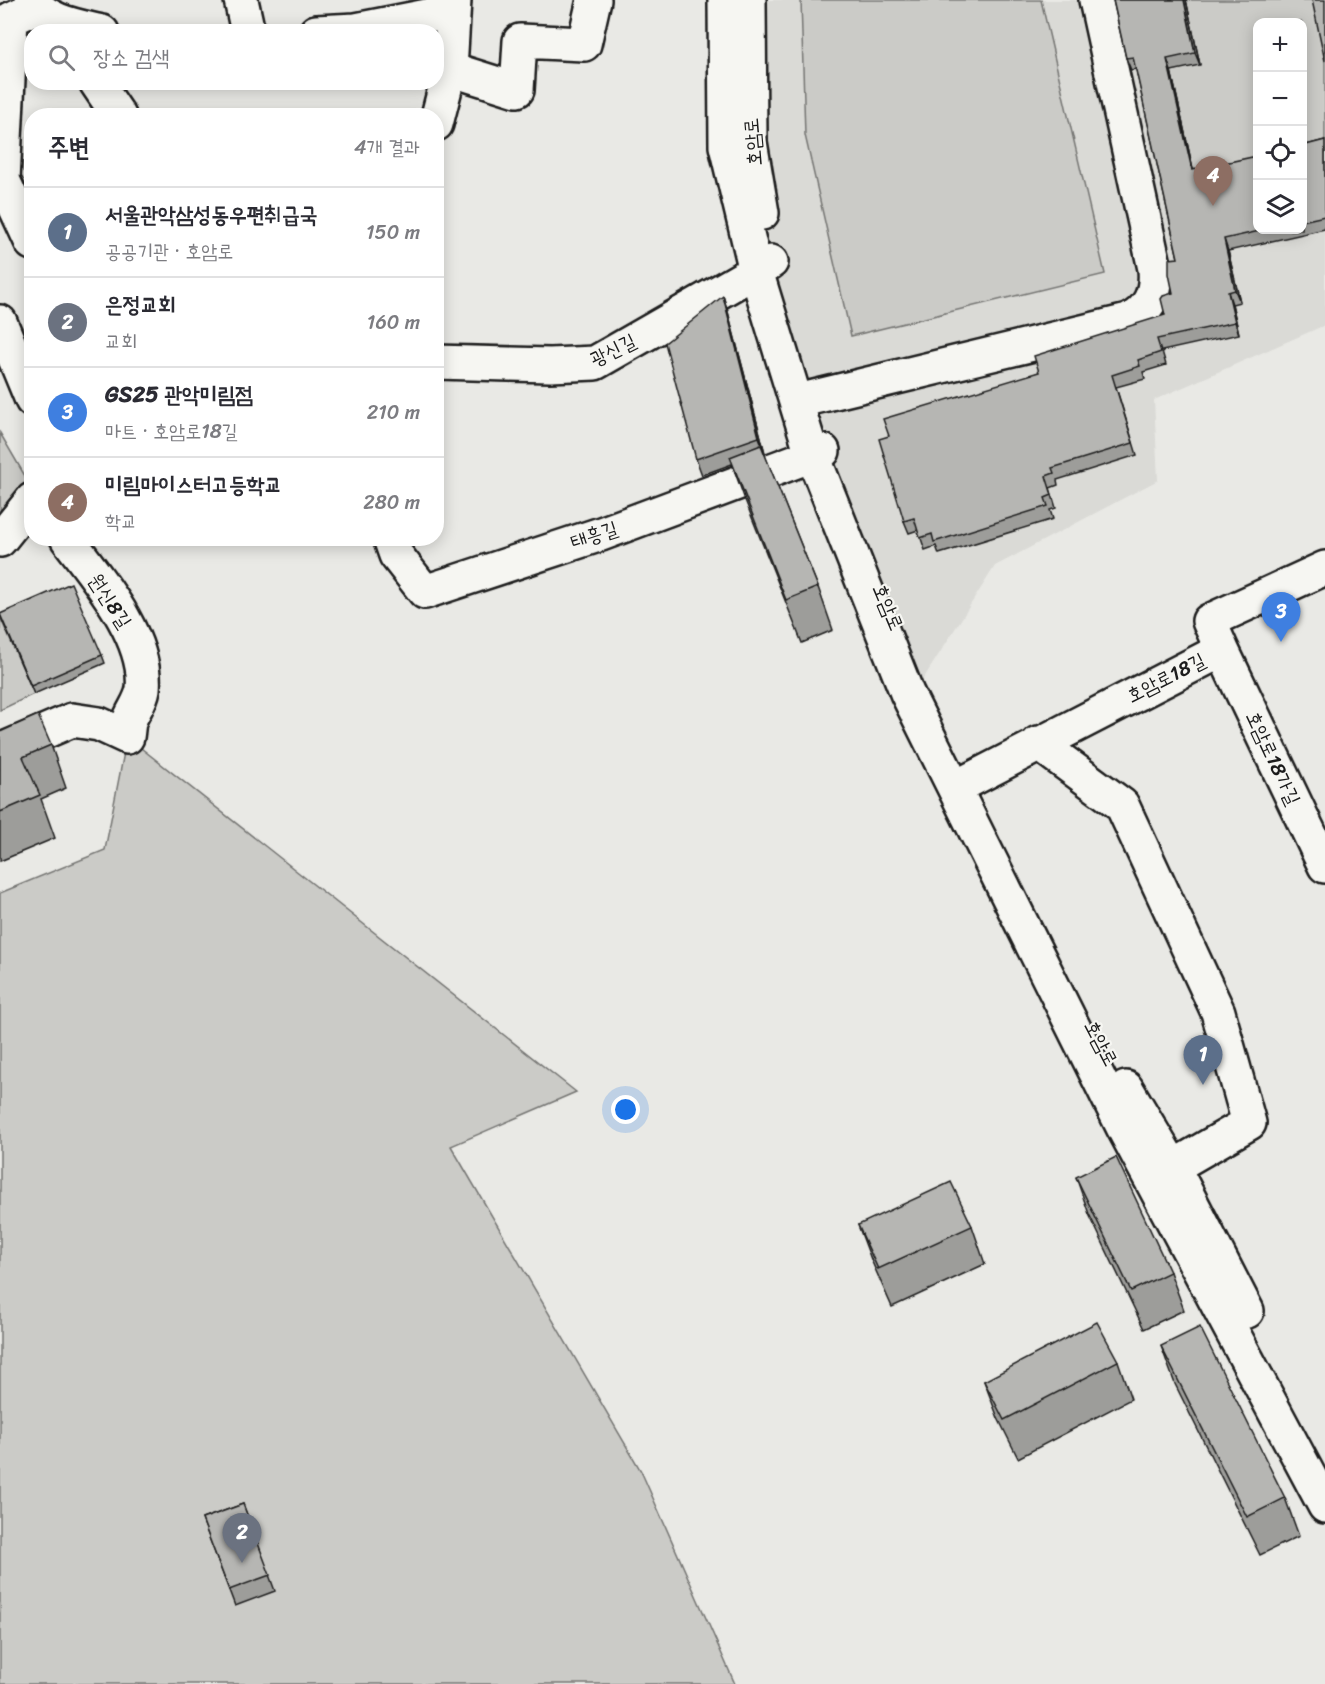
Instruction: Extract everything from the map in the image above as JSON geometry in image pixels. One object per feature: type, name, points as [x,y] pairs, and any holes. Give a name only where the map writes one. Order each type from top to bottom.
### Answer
[{"type":"street","points":[[241,0],[246,24]]},
{"type":"street","points":[[450,69],[517,90],[520,41],[584,44],[594,0]]},
{"type":"street","points":[[725,0],[726,146],[818,452],[907,693],[1123,1126],[1325,1506]]},
{"type":"street","name":"호암로","points":[[749,0],[750,142],[763,267],[806,399],[818,452],[920,684],[1108,1059],[1173,1167],[1325,1465]]},
{"type":"street","points":[[806,399],[1128,321],[1147,306],[1155,293],[1155,269],[1096,0]]},
{"type":"street","points":[[380,24],[454,6],[450,69],[440,108]]},
{"type":"street","points":[[24,226],[3,180],[11,19],[48,15],[77,24]]},
{"type":"street","points":[[101,90],[113,108]]},
{"type":"street","name":"광신길","points":[[444,363],[550,365],[595,363],[763,267]]},
{"type":"street","points":[[0,322],[24,380]]},
{"type":"street","name":"태흥길","points":[[393,546],[396,555],[425,592],[601,534],[818,452]]},
{"type":"street","points":[[0,540],[24,510]]},
{"type":"street","name":"원신8길","points":[[0,751],[72,720],[99,724],[127,737],[129,719],[137,708],[142,691],[143,669],[131,630],[73,546]]},
{"type":"street","name":"호암로18길","points":[[970,780],[1222,650],[1209,621],[1325,568]]},
{"type":"street","name":"호암로18가길","points":[[1222,650],[1325,866]]},
{"type":"street","points":[[1038,743],[1122,805],[1218,1012],[1249,1124],[1173,1167]]},
{"type":"shaded area","points":[[749,0],[1325,0],[1325,325],[1154,400],[1158,480],[995,566],[920,684],[823,451],[771,262],[750,142]]},
{"type":"shaded area","points":[[801,0],[1041,0],[1105,274],[851,336],[805,135]]},
{"type":"shaded area","points":[[1186,0],[1314,0],[1325,52],[1325,154],[1307,158],[1307,18],[1253,18],[1253,170],[1196,183],[1171,71],[1199,64]]},
{"type":"shaded area","points":[[0,433],[24,474],[24,501],[0,540]]},
{"type":"shaded area","points":[[0,617],[34,694],[0,710]]},
{"type":"shaded area","points":[[127,737],[576,1092],[451,1146],[641,1471],[735,1684],[0,1684],[0,893],[105,850]]},
{"type":"building","points":[[1113,0],[1184,0],[1195,53],[1167,59],[1192,170],[1253,157],[1253,232],[1224,239],[1235,290],[1228,292],[1235,322],[1157,339],[1161,352],[1138,360],[1140,366],[1112,375],[1133,443],[1052,468],[1054,473],[1046,476],[1052,495],[1045,498],[1048,506],[934,542],[932,534],[920,538],[914,518],[904,521],[879,439],[889,436],[883,419],[1039,372],[1034,356],[1165,315],[1161,299],[1173,293],[1169,259],[1178,258],[1133,57],[1126,58]]},
{"type":"building","points":[[1312,0],[1325,0],[1325,61]]},
{"type":"building","points":[[1325,140],[1325,216],[1307,220],[1307,180],[1307,145]]},
{"type":"building","points":[[723,296],[759,437],[696,459],[665,343]]},
{"type":"building","points":[[761,445],[818,587],[786,600],[730,457]]},
{"type":"building","points":[[71,583],[102,655],[31,686],[0,614]]},
{"type":"building","points":[[38,715],[51,745],[23,757],[40,795],[0,812],[0,732]]},
{"type":"building","points":[[1116,1157],[1170,1272],[1131,1291],[1076,1177]]},
{"type":"building","points":[[951,1182],[972,1226],[878,1269],[858,1225]]},
{"type":"building","points":[[1097,1322],[1118,1361],[1004,1420],[984,1381]]},
{"type":"building","points":[[1200,1327],[1285,1498],[1247,1517],[1161,1346]]},
{"type":"building","points":[[243,1504],[270,1575],[229,1590],[202,1519]]},
{"type":"place","name":"미림마이스터고등학교","points":[[1213,206]]},
{"type":"place","name":"GS25 관악미림점","points":[[1281,642]]},
{"type":"place","name":"서울관악삼성동우편취급국","points":[[1203,1085]]},
{"type":"place","name":"은정교회","points":[[242,1563]]}]
